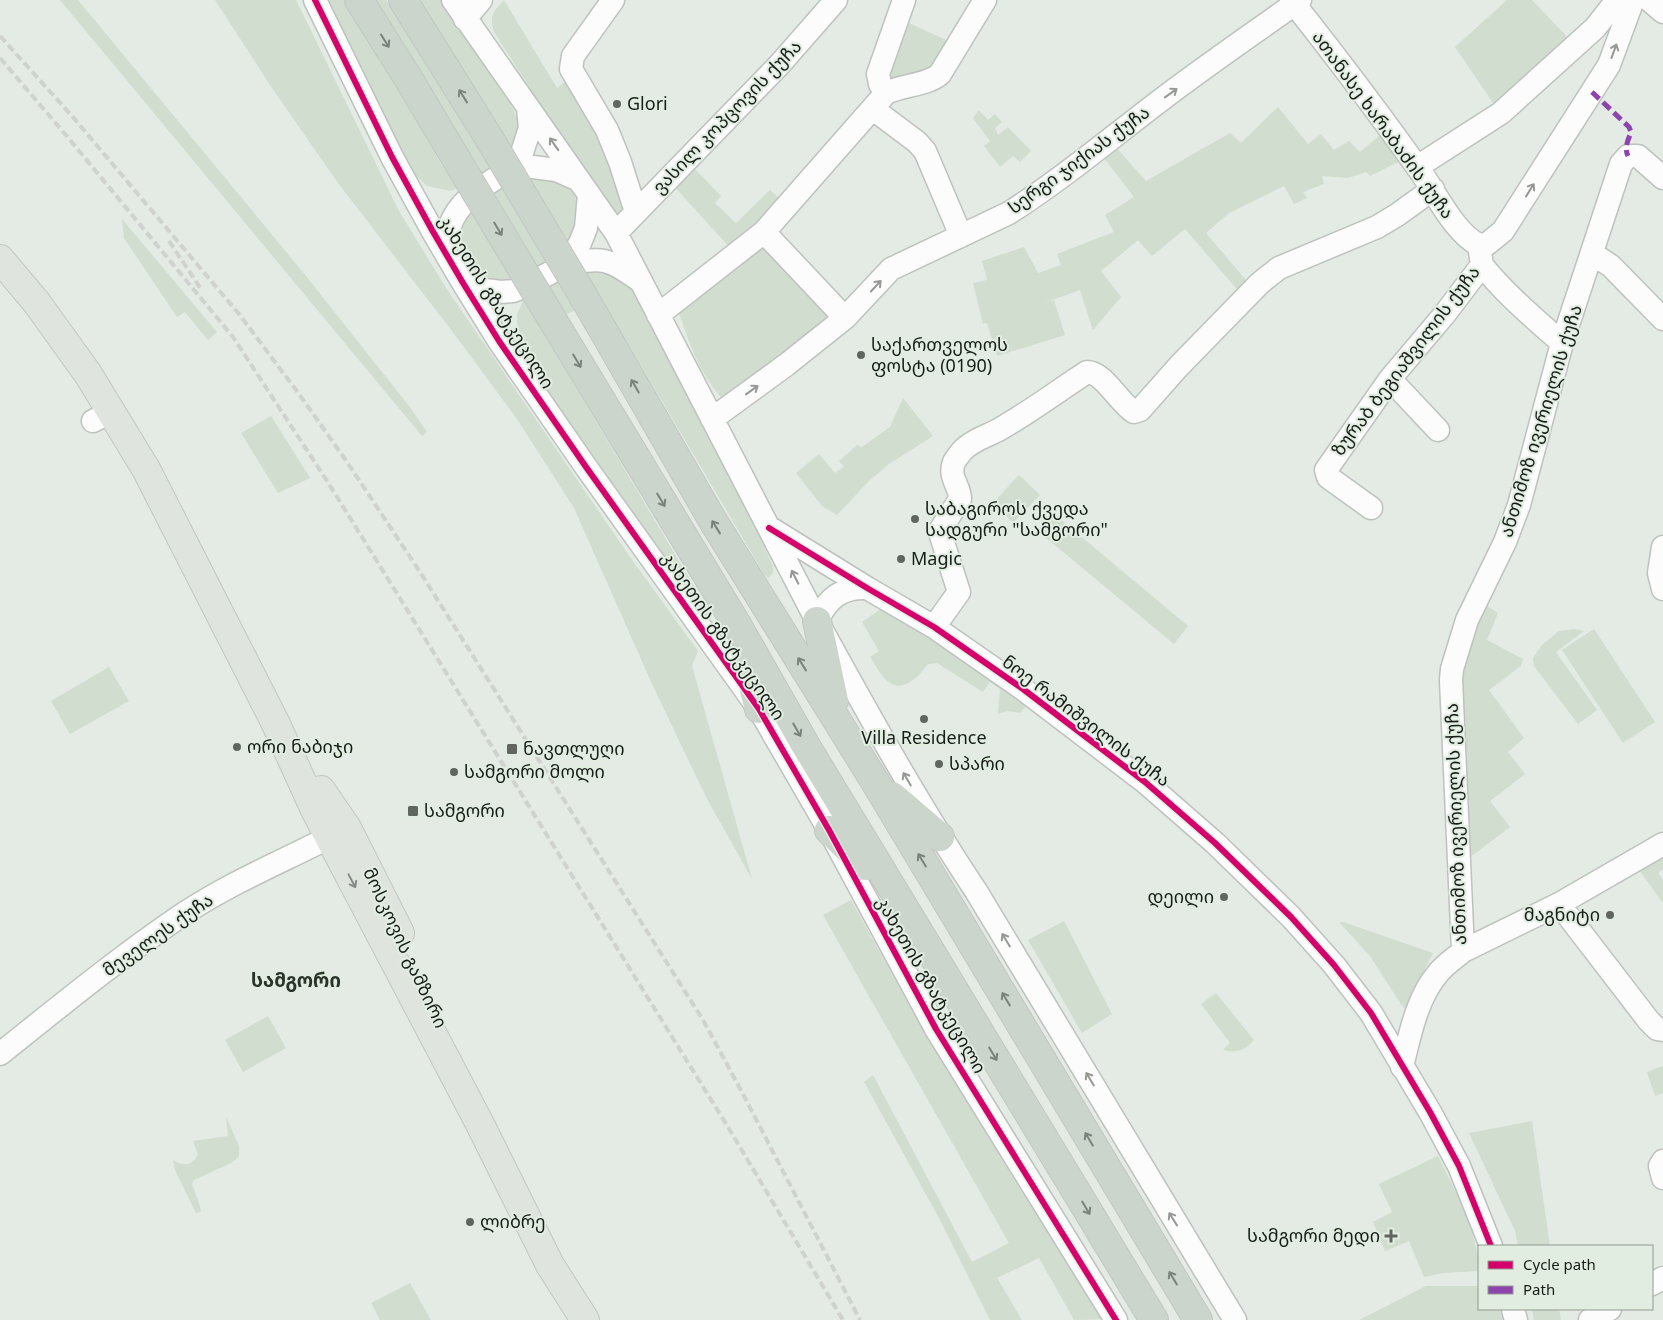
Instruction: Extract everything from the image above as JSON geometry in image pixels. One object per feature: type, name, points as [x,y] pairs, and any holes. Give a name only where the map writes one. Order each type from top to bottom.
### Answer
[{"type":"highway","name":"კახეთის გზატკეცილი","points":[[359,0],[408,78],[736,623],[806,746],[894,893],[1154,1320]]},
{"type":"highway","points":[[403,0],[489,138],[585,299],[713,521],[838,720],[1198,1320]]},
{"type":"highway","points":[[817,621],[838,720]]},
{"type":"highway","points":[[736,623],[759,709]]},
{"type":"highway","points":[[874,780],[940,836]]},
{"type":"highway","points":[[829,830],[894,893]]},
{"type":"main road","name":"მოსკოვის გამზირი","points":[[0,259],[36,303],[88,374],[102,417],[146,469],[276,722],[430,993],[481,1126],[550,1265],[585,1320]]},
{"type":"street","name":"კახეთის გზატკეცილი","points":[[315,0],[392,157],[463,283],[499,341],[586,467],[759,709],[829,830],[936,1029],[1116,1320]]},
{"type":"street","points":[[459,9],[481,0]]},
{"type":"street","points":[[612,0],[573,56],[571,69],[607,130],[620,162],[636,212]]},
{"type":"street","name":"ვასილ კოპცოვის ქუჩა","points":[[616,233],[780,64],[836,0]]},
{"type":"street","points":[[904,0],[878,74],[880,84],[879,101],[925,151],[961,236]]},
{"type":"street","points":[[658,315],[764,232],[879,101],[896,88],[934,79],[940,74],[985,0]]},
{"type":"street","points":[[1417,167],[1501,113],[1595,28],[1617,0]]},
{"type":"street","name":"ზურაბ ბეგიაშვილის ქუჩა","points":[[1371,508],[1328,477],[1326,470],[1390,379],[1444,315],[1487,244],[1503,231],[1609,65],[1633,0]]},
{"type":"street","points":[[1649,0],[1663,12]]},
{"type":"street","name":"ათანასე ხარაბაძის ქუჩა","points":[[1295,1],[1433,189],[1458,229],[1472,241],[1494,280],[1562,343]]},
{"type":"street","name":"სერგი ჯიქიას ქუჩა","points":[[712,419],[786,365],[845,318],[891,269],[1009,213],[1026,202],[1295,1]]},
{"type":"street","name":"კახეთის გზატკეცილი","points":[[459,9],[616,233],[817,621],[940,836],[976,891],[1235,1320]]},
{"type":"street","points":[[528,108],[530,128],[518,165],[556,170],[584,187],[586,228],[580,243],[568,263]]},
{"type":"street","name":"ანთიმოზ ივერიელის ქუჩა","points":[[1402,1066],[1412,1024],[1427,989],[1439,972],[1463,951],[1452,669],[1467,620],[1505,542],[1519,505],[1562,343],[1593,254],[1621,164],[1628,156],[1638,156],[1663,178]]},
{"type":"street","name":"კახეთის გზატკეცილი","points":[[445,252],[449,228],[458,211],[482,188],[518,165]]},
{"type":"street","points":[[934,627],[959,592],[941,536],[941,528],[960,499],[960,493],[955,486],[952,474],[954,462],[963,450],[974,442],[999,430],[1088,372],[1094,372],[1102,378],[1125,407],[1134,412],[1140,410],[1178,366],[1260,283],[1279,268],[1377,227],[1433,189]]},
{"type":"street","points":[[764,232],[845,318]]},
{"type":"street","points":[[1593,254],[1611,266],[1663,319]]},
{"type":"street","name":"კახეთის გზატკეცილი","points":[[463,283],[485,290],[513,291],[568,263],[596,259],[608,260],[639,280]]},
{"type":"street","points":[[1390,379],[1438,430]]},
{"type":"street","name":"ნოე რამიშვილის ქუჩა","points":[[769,528],[934,627],[1023,688],[1145,782],[1215,843],[1291,917],[1334,965],[1371,1012],[1459,1166],[1491,1245]]},
{"type":"street","points":[[1663,547],[1659,573],[1663,589]]},
{"type":"street","points":[[817,621],[823,608],[844,591],[855,588],[867,588]]},
{"type":"street","name":"მეველეს ქუჩა","points":[[0,1054],[185,913],[261,870],[338,833]]},
{"type":"street","points":[[1463,951],[1558,904],[1663,844]]},
{"type":"street","points":[[1558,904],[1648,1021],[1657,1029],[1663,1030]]},
{"type":"street","points":[[1663,1161],[1660,1166],[1663,1178]]},
{"type":"street","points":[[1590,1320],[1608,1310]]},
{"type":"green space","points":[[60,0],[78,0],[302,271],[409,406],[427,432],[422,436]]},
{"type":"green space","points":[[215,0],[296,0],[399,211],[446,288],[630,557],[698,651],[692,666],[752,879],[706,797],[653,686],[574,508],[517,419],[338,183],[272,88]]},
{"type":"green space","points":[[325,0],[345,0],[399,87],[442,166],[446,170],[466,150],[374,0],[386,0],[476,144],[499,129],[419,0],[443,0],[507,95],[518,121],[519,142],[509,158],[474,183],[450,191],[427,186],[411,171]]},
{"type":"green space","points":[[504,0],[557,88],[568,79],[596,129],[626,202],[625,210],[620,215],[612,212],[605,205],[494,32],[493,14]]},
{"type":"green space","points":[[1507,0],[1532,0],[1573,43],[1498,110],[1455,47]]},
{"type":"green space","points":[[900,19],[955,44],[940,68],[886,81]]},
{"type":"green space","points":[[1278,107],[1308,144],[1321,134],[1334,150],[1349,141],[1360,152],[1380,135],[1400,161],[1370,176],[1366,172],[1348,178],[1322,176],[1324,184],[1303,192],[1307,198],[1294,204],[1284,186],[1229,213],[1206,233],[1251,286],[1242,295],[1185,229],[1152,256],[1138,240],[1101,271],[1121,297],[1093,330],[1080,290],[1041,304],[1054,300],[1065,335],[997,356],[987,323],[983,324],[973,283],[987,280],[982,261],[1024,247],[1038,273],[1061,265],[1057,254],[1114,232],[1105,215],[1134,197],[1101,154],[1113,144],[1146,181],[1230,133],[1241,143]]},
{"type":"green space","points":[[979,110],[988,120],[995,114],[1002,122],[995,128],[998,135],[1008,127],[1031,151],[1020,162],[1013,156],[1000,167],[984,146],[990,141],[973,118]]},
{"type":"green space","points":[[691,165],[721,196],[715,203],[736,223],[770,190],[781,200],[732,250],[672,184]]},
{"type":"green space","points":[[517,175],[556,177],[572,189],[578,204],[578,235],[544,268],[505,283],[479,276],[463,261],[458,236],[468,211]]},
{"type":"green space","points":[[122,219],[217,332],[208,340],[185,312],[177,317],[124,238]]},
{"type":"green space","points":[[761,245],[834,318],[725,402],[716,392],[703,371],[692,349],[679,313]]},
{"type":"green space","points":[[586,265],[626,278],[747,507],[773,567],[773,573],[768,578],[600,296],[541,329],[710,613],[660,556],[526,365],[518,340],[517,314],[523,301],[539,289]]},
{"type":"green space","points":[[903,398],[933,436],[889,464],[870,480],[837,515],[822,506],[796,473],[819,454],[835,473],[844,467],[839,461],[857,445],[862,447],[890,427]]},
{"type":"green space","points":[[271,416],[310,478],[278,493],[241,433]]},
{"type":"green space","points":[[1019,475],[1040,495],[1013,523],[993,503]]},
{"type":"green space","points":[[1053,513],[1188,626],[1174,644],[1038,531]]},
{"type":"green space","points":[[1479,601],[1498,613],[1487,640],[1523,659],[1521,666],[1489,690],[1524,738],[1508,752],[1525,774],[1490,801],[1510,827],[1465,861],[1457,672]]},
{"type":"green space","points":[[881,609],[946,649],[1028,704],[1020,713],[1008,711],[998,714],[1000,689],[990,682],[983,692],[937,663],[928,664],[920,674],[904,685],[892,684],[884,678],[870,657],[879,651],[862,622]]},
{"type":"green space","points":[[1574,629],[1584,631],[1556,652],[1597,710],[1578,724],[1534,666],[1533,658],[1542,645],[1559,631]]},
{"type":"green space","points":[[1594,629],[1655,722],[1623,743],[1562,650]]},
{"type":"green space","points":[[109,667],[129,701],[70,734],[51,701]]},
{"type":"green space","points":[[1663,851],[1663,869],[1658,873],[1663,880],[1663,903],[1637,867]]},
{"type":"green space","points":[[851,900],[913,1012],[1106,1319],[1074,1320],[1039,1258],[997,1278],[1022,1320],[990,1320],[939,1218],[864,1082],[873,1075],[972,1262],[1009,1243],[823,915]]},
{"type":"green space","points":[[1064,921],[1112,1014],[1082,1033],[1028,940]]},
{"type":"green space","points":[[1339,922],[1433,953],[1405,1008],[1370,956]]},
{"type":"green space","points":[[1216,993],[1254,1040],[1244,1049],[1237,1051],[1223,1050],[1230,1043],[1201,1004]]},
{"type":"green space","points":[[268,1016],[286,1048],[243,1072],[225,1040]]},
{"type":"green space","points":[[1663,1066],[1663,1093],[1655,1096],[1647,1072]]},
{"type":"green space","points":[[226,1117],[239,1146],[239,1157],[231,1163],[194,1180],[192,1184],[201,1211],[196,1213],[175,1170],[173,1160],[183,1164],[193,1162],[198,1155],[193,1141],[228,1136]]},
{"type":"green space","points":[[1532,1121],[1550,1245],[1518,1245],[1515,1231],[1469,1133]]},
{"type":"green space","points":[[1438,1156],[1465,1212],[1475,1242],[1478,1271],[1443,1273],[1424,1277],[1409,1241],[1385,1251],[1373,1222],[1392,1212],[1379,1184]]},
{"type":"green space","points":[[410,1283],[431,1320],[380,1320],[371,1303]]},
{"type":"green space","points":[[1426,1286],[1478,1286],[1478,1310],[1503,1310],[1506,1320],[1359,1320]]},
{"type":"green space","points":[[1532,1310],[1559,1310],[1561,1320],[1534,1320]]},
{"type":"railway","points":[[0,36],[72,116],[239,314],[345,459],[420,572],[703,1020],[860,1320]]},
{"type":"railway","points":[[0,58],[233,337],[329,484],[728,1127],[843,1320]]},
{"type":"railway","points":[[169,241],[201,289]]},
{"type":"marked path","points":[[1592,92],[1629,127],[1631,132],[1626,147],[1628,156]]},
{"type":"cycle path","points":[[315,0],[392,157],[463,283],[499,341],[586,467],[759,709],[829,830],[936,1029],[1116,1320]]},
{"type":"cycle path","points":[[769,528],[934,627],[1023,689],[1145,782],[1215,843],[1291,917],[1334,965],[1371,1013],[1430,1112],[1459,1166],[1491,1245]]},
{"type":"place","name":"Glori","points":[[617,104]]},
{"type":"place","name":"საქართველოს ფოსტა (0190)","points":[[861,355]]},
{"type":"place","name":"საბაგიროს ქვედა სადგური \"სამგორი\"","points":[[915,519]]},
{"type":"place","name":"Magic","points":[[901,559]]},
{"type":"place","name":"Villa Residence","points":[[924,719]]},
{"type":"place","name":"ორი ნაბიჯი","points":[[237,747]]},
{"type":"place","name":"ნავთლუღი","points":[[512,749]]},
{"type":"place","name":"სპარი","points":[[939,764]]},
{"type":"place","name":"სამგორი მოლი","points":[[454,772]]},
{"type":"place","name":"სამგორი","points":[[413,811]]},
{"type":"place","name":"დეილი","points":[[1224,897]]},
{"type":"place","name":"მაგნიტი","points":[[1610,915]]},
{"type":"place","name":"ლიბრე","points":[[470,1222]]},
{"type":"place","name":"სამგორი მედი","points":[[1391,1236]]},
{"type":"district","name":"სამგორი","points":[[296,980]]}]
